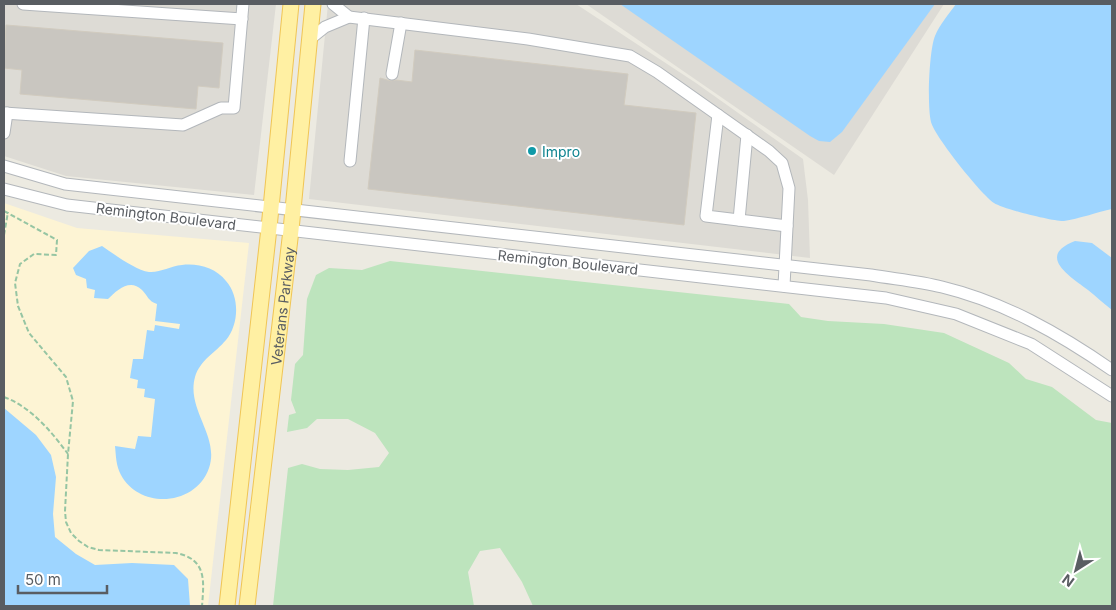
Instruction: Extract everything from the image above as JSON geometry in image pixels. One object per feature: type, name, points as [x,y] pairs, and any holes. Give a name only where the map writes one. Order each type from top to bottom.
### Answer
[{"type":"main road","name":"Veterans Parkway","points":[[227,606],[269,228],[291,4]]},
{"type":"main road","name":"Veterans Parkway","points":[[248,606],[291,230],[313,4]]},
{"type":"street","points":[[23,4],[242,19]]},
{"type":"street","points":[[4,133],[5,113],[183,125],[220,108],[234,108],[243,4]]},
{"type":"street","points":[[333,4],[349,17]]},
{"type":"street","points":[[310,40],[325,27],[349,17],[528,39],[630,56],[657,72],[747,135],[782,163],[789,188],[784,286]]},
{"type":"street","points":[[350,161],[364,18]]},
{"type":"street","points":[[392,74],[401,23]]},
{"type":"street","points":[[718,115],[706,216],[788,226]]},
{"type":"street","points":[[739,220],[747,135]]},
{"type":"street","name":"Remington Boulevard","points":[[4,166],[65,184],[786,265],[871,275],[942,287],[1003,307],[1049,329],[1112,370]]},
{"type":"street","name":"Remington Boulevard","points":[[4,189],[67,205],[886,298],[956,314],[1031,344],[1112,396]]},
{"type":"path","points":[[4,211],[57,240],[56,255],[34,254],[20,264],[15,283],[18,306],[29,333],[66,377],[73,401],[68,454],[66,522],[75,537],[88,547],[99,550],[184,554],[198,565],[202,573],[204,582],[202,606]]},
{"type":"path","points":[[4,235],[8,212]]},
{"type":"path","points":[[4,397],[12,400],[50,430],[68,454]]},
{"type":"shaded area","points":[[4,4],[276,4],[254,195],[66,176],[4,156]]},
{"type":"shaded area","points":[[328,4],[576,4],[696,83],[803,159],[808,200],[810,258],[309,199]]},
{"type":"shaded area","points":[[586,4],[944,4],[834,175]]},
{"type":"shaded area","points":[[4,203],[77,228],[249,243],[208,606],[4,606]]},
{"type":"green space","points":[[390,261],[789,304],[801,317],[828,321],[884,324],[944,333],[1009,363],[1026,379],[1052,387],[1096,420],[1112,423],[1112,606],[533,606],[522,582],[500,548],[480,551],[468,572],[474,606],[273,606],[288,468],[302,464],[320,469],[348,470],[379,467],[389,453],[375,433],[348,419],[317,419],[307,428],[287,432],[289,415],[296,413],[291,400],[295,364],[303,355],[307,299],[316,275],[329,268],[362,270]]},
{"type":"water","points":[[620,4],[935,4],[842,132],[830,142],[819,141],[810,136]]},
{"type":"water","points":[[956,4],[1112,4],[1112,209],[1075,219],[1059,221],[999,206],[988,198],[949,152],[931,122],[929,79],[935,36]]},
{"type":"water","points":[[1075,241],[1092,243],[1112,258],[1112,310],[1073,279],[1060,266],[1057,259],[1058,253]]},
{"type":"water","points":[[102,246],[143,271],[157,271],[182,265],[206,267],[222,276],[231,287],[234,295],[236,310],[230,334],[222,345],[200,366],[195,377],[193,389],[198,412],[210,445],[209,468],[202,481],[192,490],[180,496],[167,499],[154,498],[141,494],[130,486],[118,468],[115,446],[135,449],[138,436],[151,437],[155,399],[144,397],[145,389],[137,388],[138,380],[130,378],[133,359],[143,359],[147,330],[154,331],[155,325],[179,329],[180,324],[155,321],[157,304],[150,300],[142,290],[133,285],[120,289],[108,299],[94,298],[95,290],[87,288],[86,279],[76,275],[73,268],[89,251]]},
{"type":"water","points":[[4,408],[36,435],[51,455],[56,477],[53,514],[55,537],[76,554],[95,565],[132,563],[174,565],[188,579],[190,606],[4,606]]},
{"type":"building","points":[[6,25],[223,43],[219,88],[198,86],[196,109],[20,94],[22,70],[4,68]]},
{"type":"building","name":"Impro","points":[[415,50],[628,74],[624,105],[696,113],[684,225],[368,189],[380,78],[391,81],[412,82]]},
{"type":"place","name":"Impro","points":[[532,151]]}]
